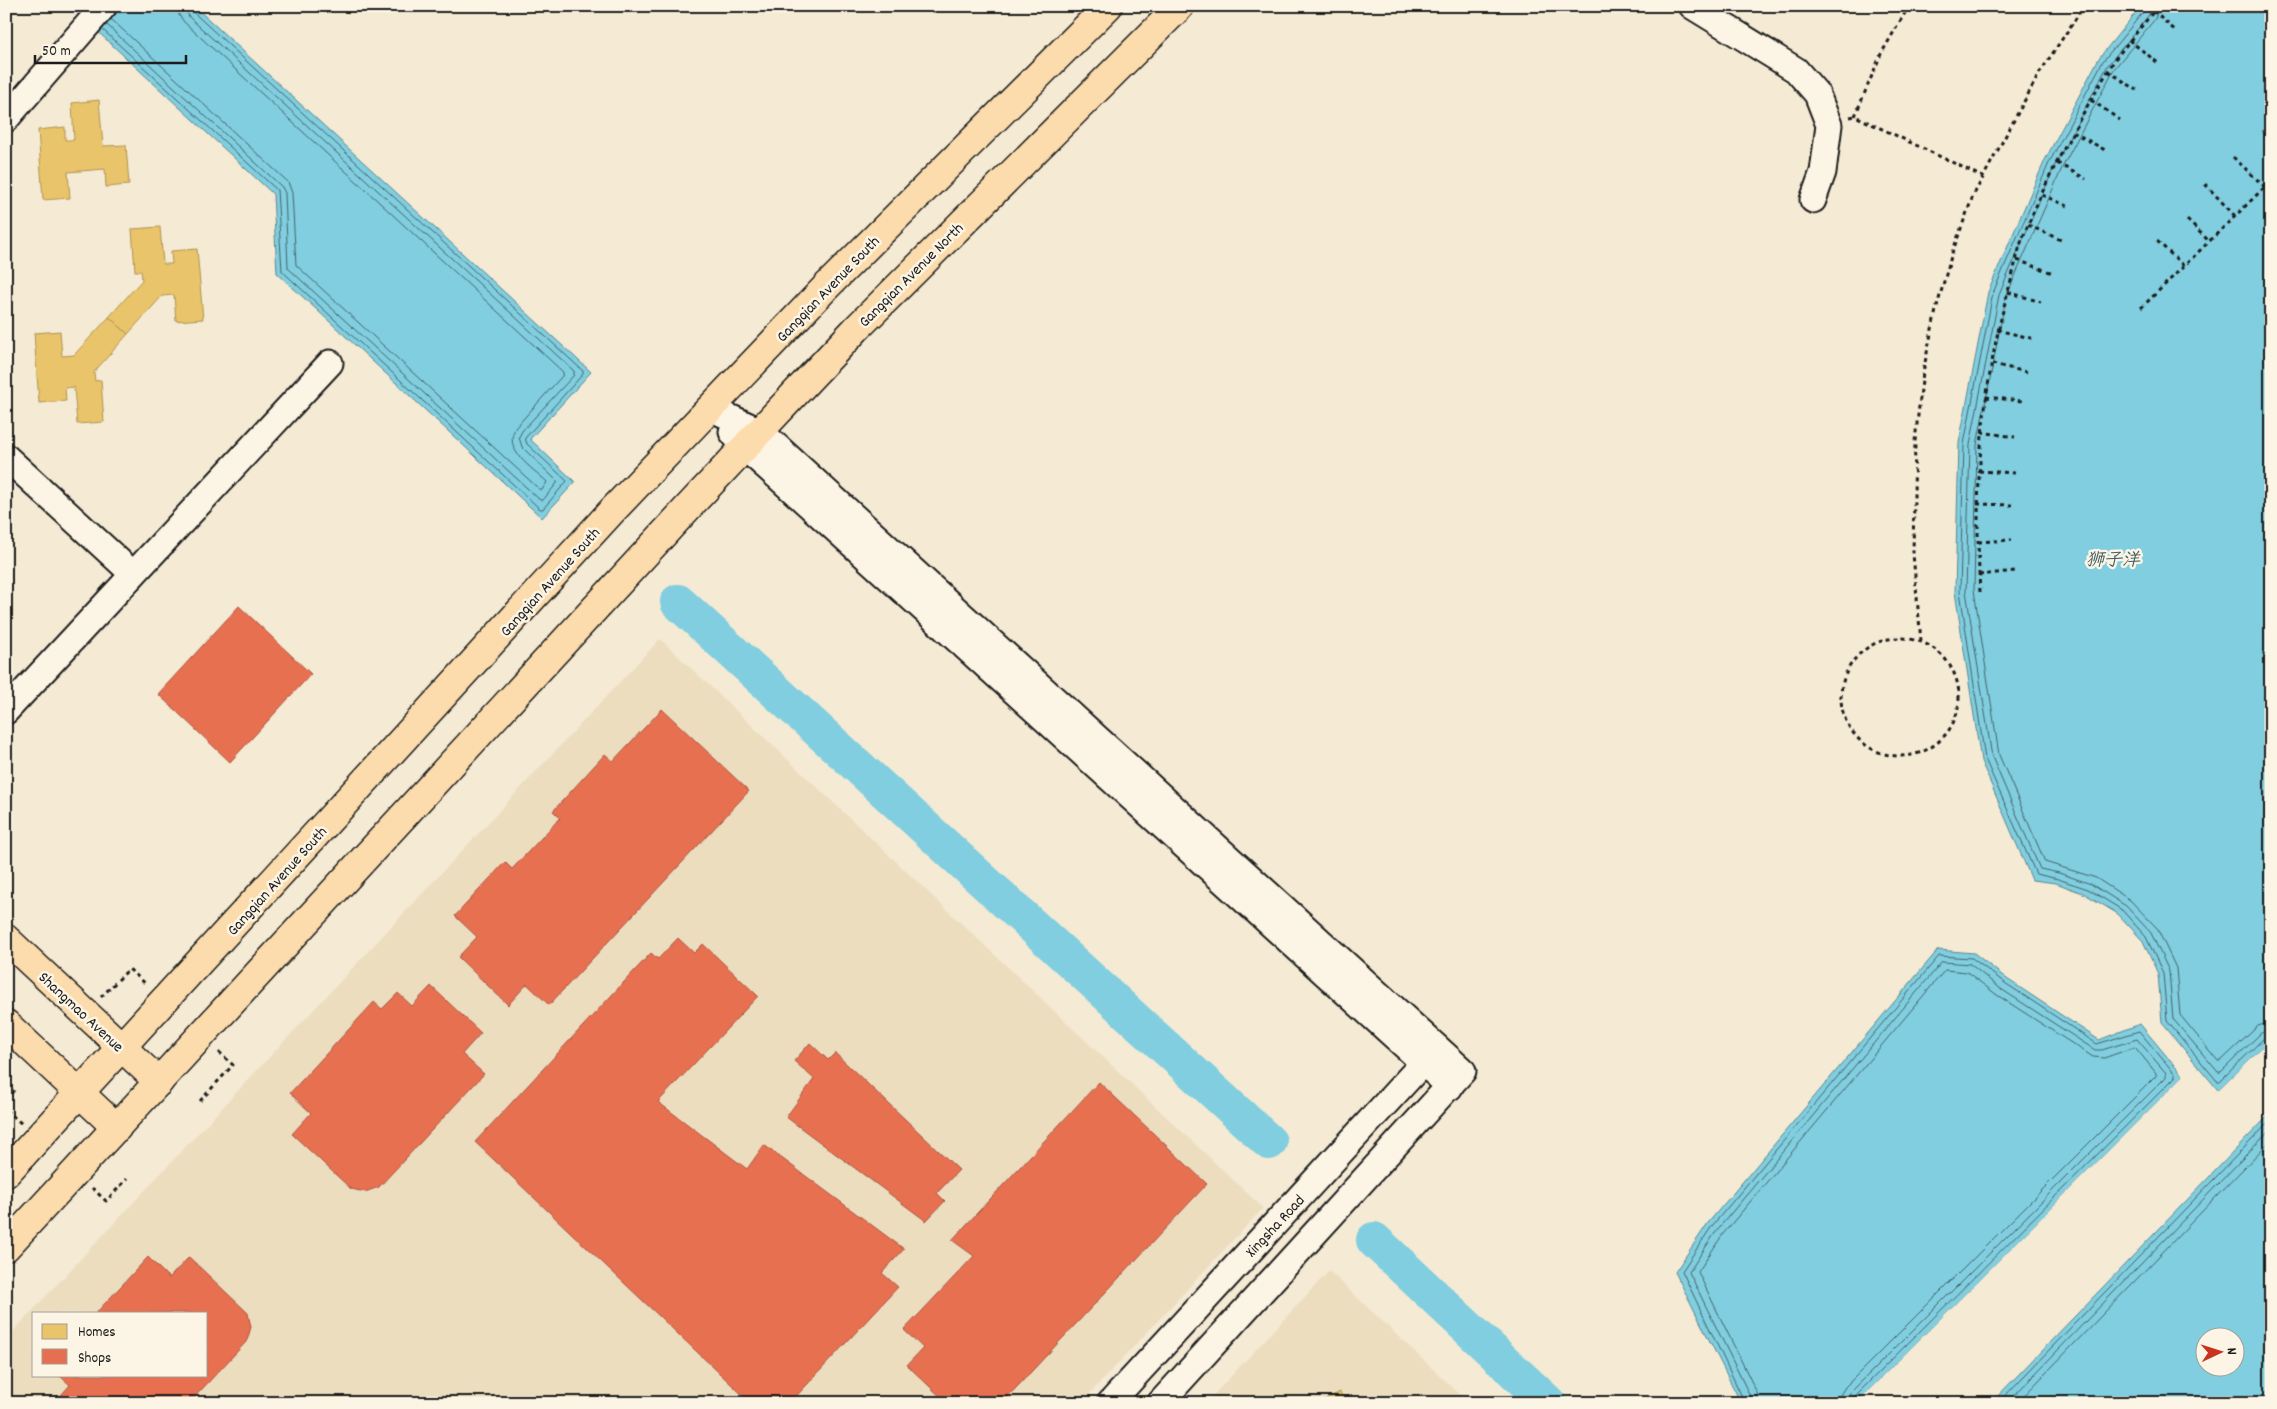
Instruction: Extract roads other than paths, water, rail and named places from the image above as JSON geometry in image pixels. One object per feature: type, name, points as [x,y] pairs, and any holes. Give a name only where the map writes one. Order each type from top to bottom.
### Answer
[{"type":"main road","name":"Gangqian Avenue South","points":[[6,1173],[611,512],[712,409],[827,286],[1108,6]]},
{"type":"main road","name":"Gangqian Avenue North","points":[[158,1082],[648,551],[856,329],[1180,6]]},
{"type":"main road","name":"Shangmao Avenue","points":[[6,939],[158,1082]]},
{"type":"main road","points":[[6,1024],[117,1128]]},
{"type":"main road","points":[[6,1247],[158,1082]]},
{"type":"street","points":[[6,119],[104,6]]},
{"type":"street","points":[[1692,6],[1796,70],[1817,94],[1829,125],[1826,154],[1813,200]]},
{"type":"street","points":[[6,711],[330,363]]},
{"type":"street","points":[[712,409],[752,439],[1457,1079],[1160,1403]]},
{"type":"street","points":[[6,457],[133,574]]},
{"type":"street","name":"Xingsha Road","points":[[1110,1403],[1430,1055]]},
{"type":"water","points":[[70,6],[194,6],[591,372],[530,439],[575,482],[542,518],[277,273],[273,194]]},
{"type":"water","name":"狮子洋","points":[[2141,6],[2271,6],[2271,1039],[2218,1090],[2162,1023],[2158,974],[2143,941],[2118,914],[2085,894],[2056,883],[2032,880],[1981,761],[1955,592],[1959,443],[1988,292],[2045,160],[2099,58]]},
{"type":"water","points":[[1938,950],[1974,953],[2007,979],[2099,1040],[2140,1024],[2183,1076],[1856,1403],[1741,1403],[1675,1272],[1708,1223]]},
{"type":"water","points":[[2271,1113],[2271,1403],[1991,1403]]},
{"type":"waterway","points":[[678,602],[1269,1142]]},
{"type":"waterway","points":[[1374,1240],[1548,1403]]}]
